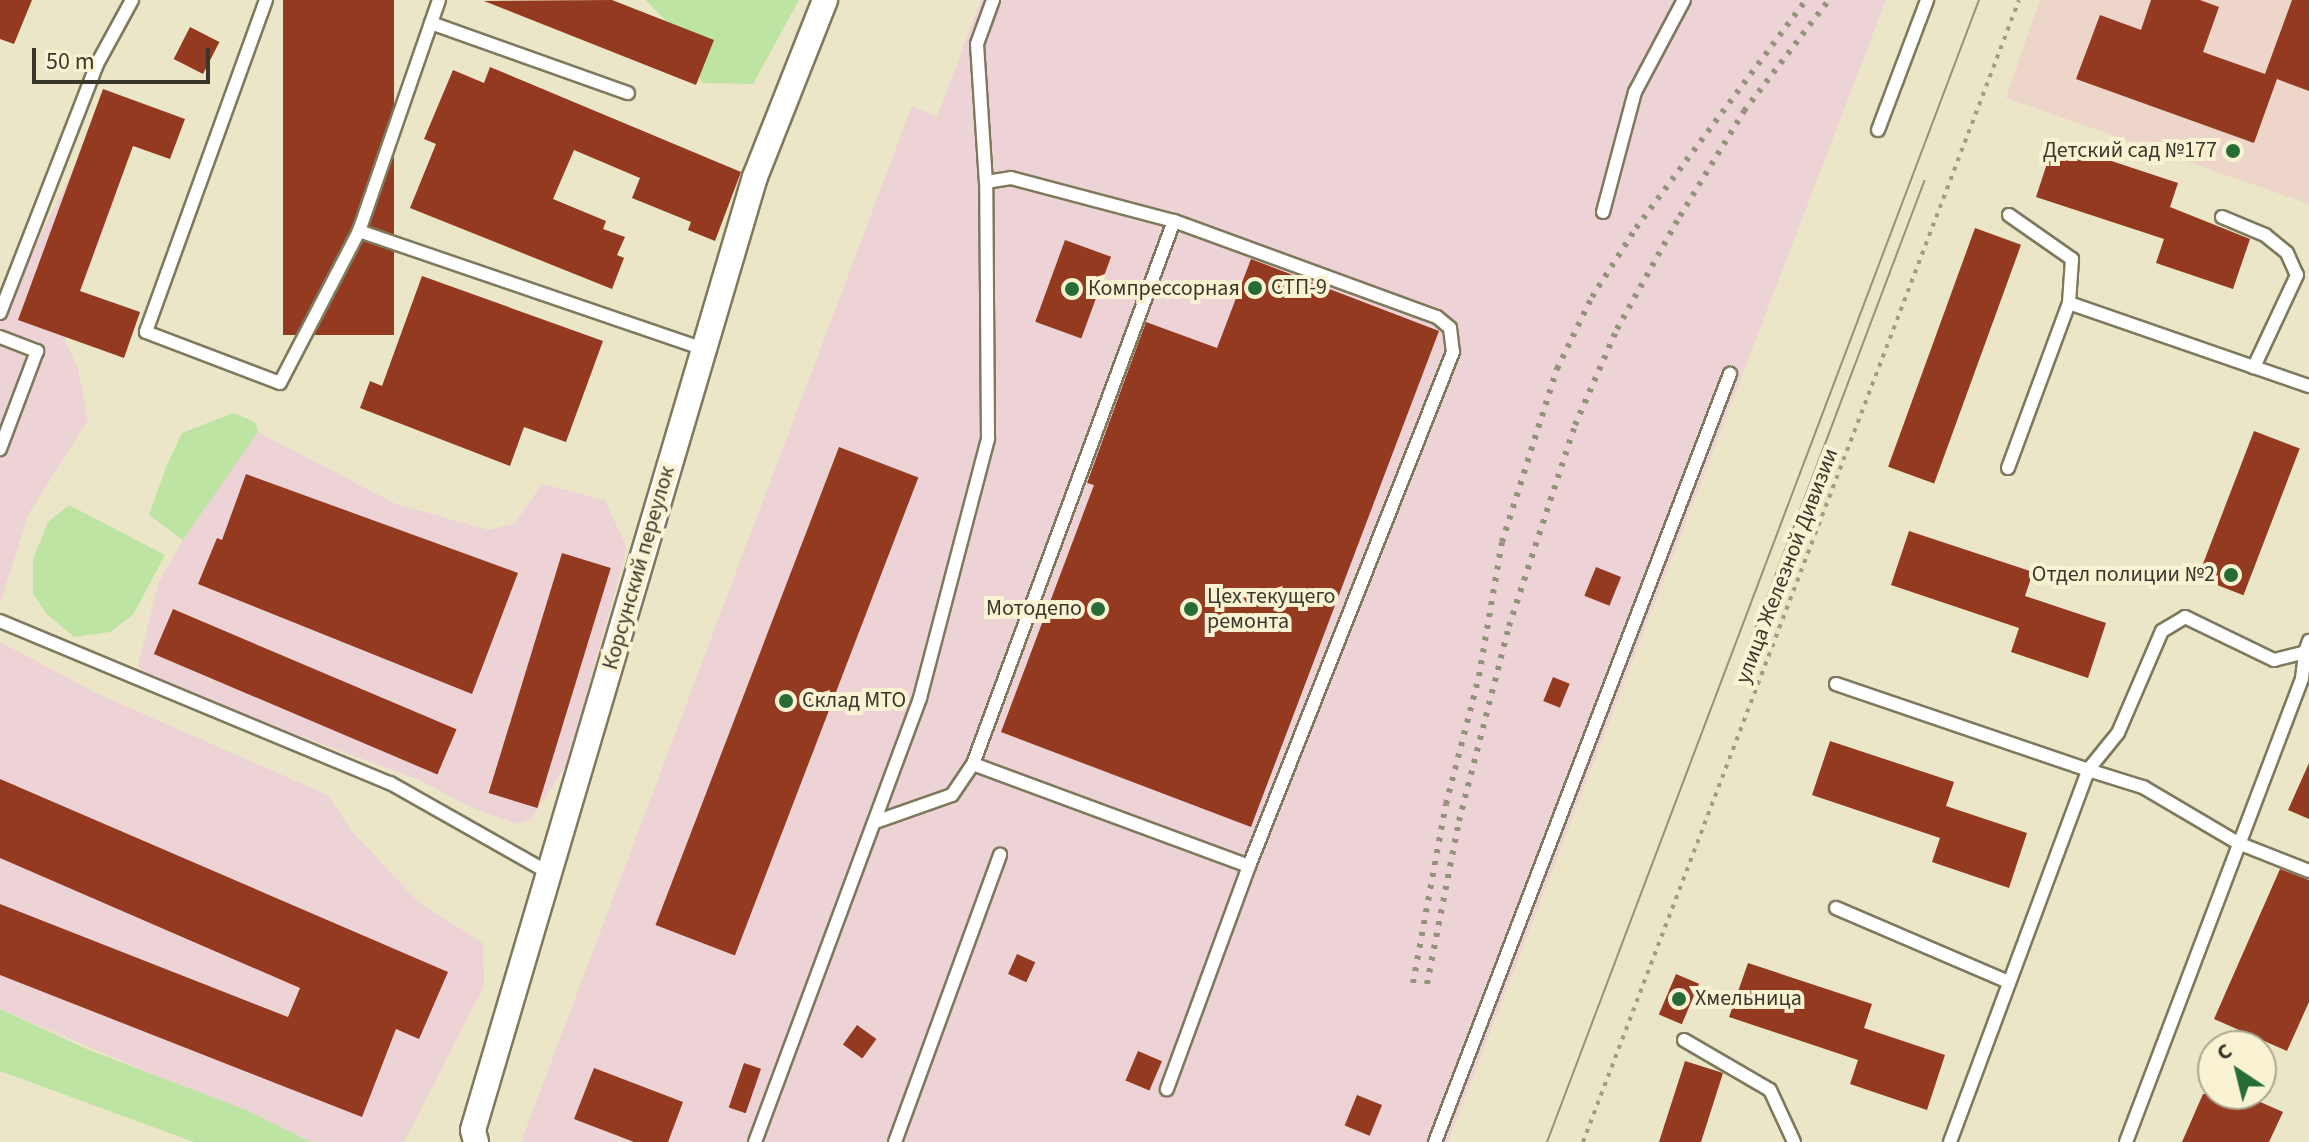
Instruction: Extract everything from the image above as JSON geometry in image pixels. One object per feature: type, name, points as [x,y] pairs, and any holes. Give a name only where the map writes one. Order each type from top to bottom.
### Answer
[{"type":"street","name":"Корсунский переулок","points":[[476,1142],[473,1130],[755,177],[825,0]]},
{"type":"lane","points":[[0,313],[97,64],[132,0]]},
{"type":"lane","points":[[266,0],[146,332],[280,383],[359,231],[439,0]]},
{"type":"lane","points":[[755,1142],[878,821],[920,698],[988,439],[986,182],[977,44],[993,0]]},
{"type":"lane","points":[[1603,212],[1635,92],[1684,0]]},
{"type":"lane","points":[[1878,130],[1927,0]]},
{"type":"lane","points":[[431,23],[628,93]]},
{"type":"lane","points":[[986,182],[1011,178],[1174,221],[1437,317],[1450,328],[1453,352],[1249,866],[1167,1089]]},
{"type":"lane","points":[[2008,468],[2069,303],[2072,259],[2009,215]]},
{"type":"lane","points":[[2222,217],[2265,235],[2287,253],[2297,275],[2254,367]]},
{"type":"lane","points":[[878,821],[952,795],[973,764],[1174,221]]},
{"type":"lane","points":[[359,231],[704,349]]},
{"type":"lane","points":[[2069,303],[2309,386]]},
{"type":"lane","points":[[0,337],[37,351],[0,449]]},
{"type":"lane","points":[[1435,1142],[1730,374]]},
{"type":"lane","points":[[1950,1142],[2088,770],[2118,733],[2162,631],[2185,617],[2274,660],[2307,646]]},
{"type":"lane","points":[[0,621],[390,783],[549,873]]},
{"type":"lane","points":[[2126,1142],[2302,678],[2307,646]]},
{"type":"lane","points":[[1836,684],[2143,787],[2238,843],[2309,871]]},
{"type":"lane","points":[[973,764],[1249,866]]},
{"type":"lane","points":[[895,1142],[1000,855]]},
{"type":"lane","points":[[1836,908],[2009,982]]},
{"type":"lane","points":[[1684,1040],[1752,1075],[1770,1090],[1794,1142]]},
{"type":"path","name":"улица Железной Дивизии","points":[[1583,1142],[2019,0]]},
{"type":"shaded area","points":[[981,0],[1886,0],[1448,1142],[521,1142],[912,106],[937,117]]},
{"type":"shaded area","name":"Детский сад №177","points":[[2040,0],[2309,0],[2309,204],[2006,98]]},
{"type":"shaded area","points":[[82,152],[117,194],[64,337],[78,369],[88,420],[28,515],[0,604],[0,317]]},
{"type":"shaded area","points":[[258,432],[396,504],[489,530],[515,523],[542,484],[605,500],[627,548],[567,764],[531,819],[517,824],[470,807],[419,780],[246,716],[148,675],[138,666],[158,584],[200,510]]},
{"type":"shaded area","points":[[0,642],[98,694],[328,795],[351,830],[418,902],[483,943],[484,986],[404,1142],[311,1142],[0,1009]]},
{"type":"green space","points":[[646,0],[799,0],[753,84],[702,83],[685,42]]},
{"type":"green space","points":[[233,413],[255,422],[258,432],[183,540],[149,515],[167,465],[182,433]]},
{"type":"green space","points":[[69,505],[165,555],[133,615],[110,632],[74,637],[47,614],[33,594],[33,559],[48,522]]},
{"type":"green space","points":[[0,1009],[89,1050],[246,1110],[311,1142],[194,1142],[0,1071]]},
{"type":"building","points":[[0,0],[32,0],[14,44],[0,39]]},
{"type":"building","points":[[283,0],[394,0],[394,335],[283,335]]},
{"type":"building","points":[[612,0],[714,40],[696,85],[484,1]]},
{"type":"building","points":[[2151,0],[2200,0],[2219,7],[2203,52],[2265,74],[2292,0],[2309,0],[2309,91],[2277,79],[2254,143],[2076,79],[2100,15],[2141,30]]},
{"type":"building","points":[[190,27],[219,42],[203,74],[174,59]]},
{"type":"building","points":[[490,67],[741,172],[715,241],[688,230],[691,222],[632,198],[640,178],[574,150],[553,199],[606,221],[603,229],[625,237],[617,255],[624,258],[612,289],[410,208],[436,144],[424,139],[453,70],[484,83]]},
{"type":"building","points":[[103,89],[185,119],[170,159],[133,146],[80,291],[140,312],[124,358],[18,320]]},
{"type":"building","points":[[2054,142],[2178,183],[2170,207],[2250,239],[2233,289],[2156,263],[2164,239],[2036,197]]},
{"type":"building","points":[[1975,228],[2021,245],[1934,483],[1888,467]]},
{"type":"building","name":"Компрессорная","points":[[1065,240],[1111,257],[1081,339],[1035,322]]},
{"type":"building","name":"Цех текущего ремонта","points":[[1251,259],[1439,331],[1251,827],[1001,732],[1094,485],[1087,483],[1146,322],[1217,348]]},
{"type":"building","points":[[422,276],[603,341],[566,442],[524,427],[510,466],[360,408],[370,381],[382,386]]},
{"type":"building","points":[[2254,431],[2300,449],[2243,595],[2198,578]]},
{"type":"building","name":"Склад МТО","points":[[839,447],[918,477],[735,955],[656,925]]},
{"type":"building","points":[[246,474],[518,573],[472,694],[198,584],[217,538],[222,540]]},
{"type":"building","points":[[1909,531],[2033,572],[2025,596],[2106,623],[2088,678],[2011,652],[2019,628],[1891,585]]},
{"type":"building","points":[[562,553],[611,568],[537,808],[489,793]]},
{"type":"building","points":[[1596,567],[1621,577],[1609,606],[1584,596]]},
{"type":"building","points":[[173,609],[457,729],[437,774],[154,654]]},
{"type":"building","points":[[1553,677],[1570,684],[1560,708],[1543,701]]},
{"type":"building","points":[[1830,741],[1954,782],[1946,806],[2027,833],[2009,888],[1932,862],[1940,838],[1812,795]]},
{"type":"building","points":[[2309,763],[2309,819],[2288,810]]},
{"type":"building","points":[[0,779],[448,972],[419,1039],[396,1029],[362,1117],[0,975],[0,904],[288,1017],[300,988],[0,858]]},
{"type":"building","points":[[2280,869],[2309,880],[2309,1002],[2287,1051],[2277,1047],[2277,1030],[2239,1030],[2214,1019]]},
{"type":"building","points":[[1017,954],[1035,962],[1026,982],[1008,974]]},
{"type":"building","points":[[1748,963],[1872,1004],[1864,1028],[1945,1055],[1927,1110],[1850,1084],[1858,1060],[1729,1017]]},
{"type":"building","name":"Хмельница","points":[[1676,974],[1699,984],[1682,1024],[1659,1015]]},
{"type":"building","points":[[857,1025],[876,1039],[862,1059],[843,1044]]},
{"type":"building","points":[[1138,1051],[1162,1061],[1149,1091],[1125,1080]]},
{"type":"building","points":[[1685,1061],[1723,1073],[1701,1142],[1659,1142]]},
{"type":"building","points":[[744,1063],[761,1069],[746,1113],[729,1107]]},
{"type":"building","points":[[594,1068],[683,1102],[668,1142],[634,1142],[574,1119]]},
{"type":"building","points":[[1357,1095],[1382,1105],[1370,1136],[1345,1126]]},
{"type":"building","points":[[2197,1108],[2283,1112],[2269,1142],[2182,1142]]},
{"type":"tram line","points":[[1547,1142],[1979,0]]},
{"type":"tram line","points":[[1749,645],[1924,181]]},
{"type":"railway","points":[[1413,983],[1446,804],[1479,676],[1502,542],[1557,369],[1592,297],[1636,228],[1806,0]]},
{"type":"railway","points":[[1427,984],[1459,821],[1509,626],[1575,425],[1617,329],[1680,216],[1744,111],[1829,0]]},
{"type":"place","name":"Детский сад №177","points":[[2233,151]]},
{"type":"place","name":"СТП-9","points":[[1255,288]]},
{"type":"place","name":"Компрессорная","points":[[1072,289]]},
{"type":"place","name":"Отдел полиции №2","points":[[2231,575]]},
{"type":"place","name":"Мотодепо","points":[[1098,609]]},
{"type":"place","name":"Цех текущего ремонта","points":[[1191,609]]},
{"type":"place","name":"Склад МТО","points":[[786,701]]},
{"type":"place","name":"Хмельница","points":[[1679,999]]}]
